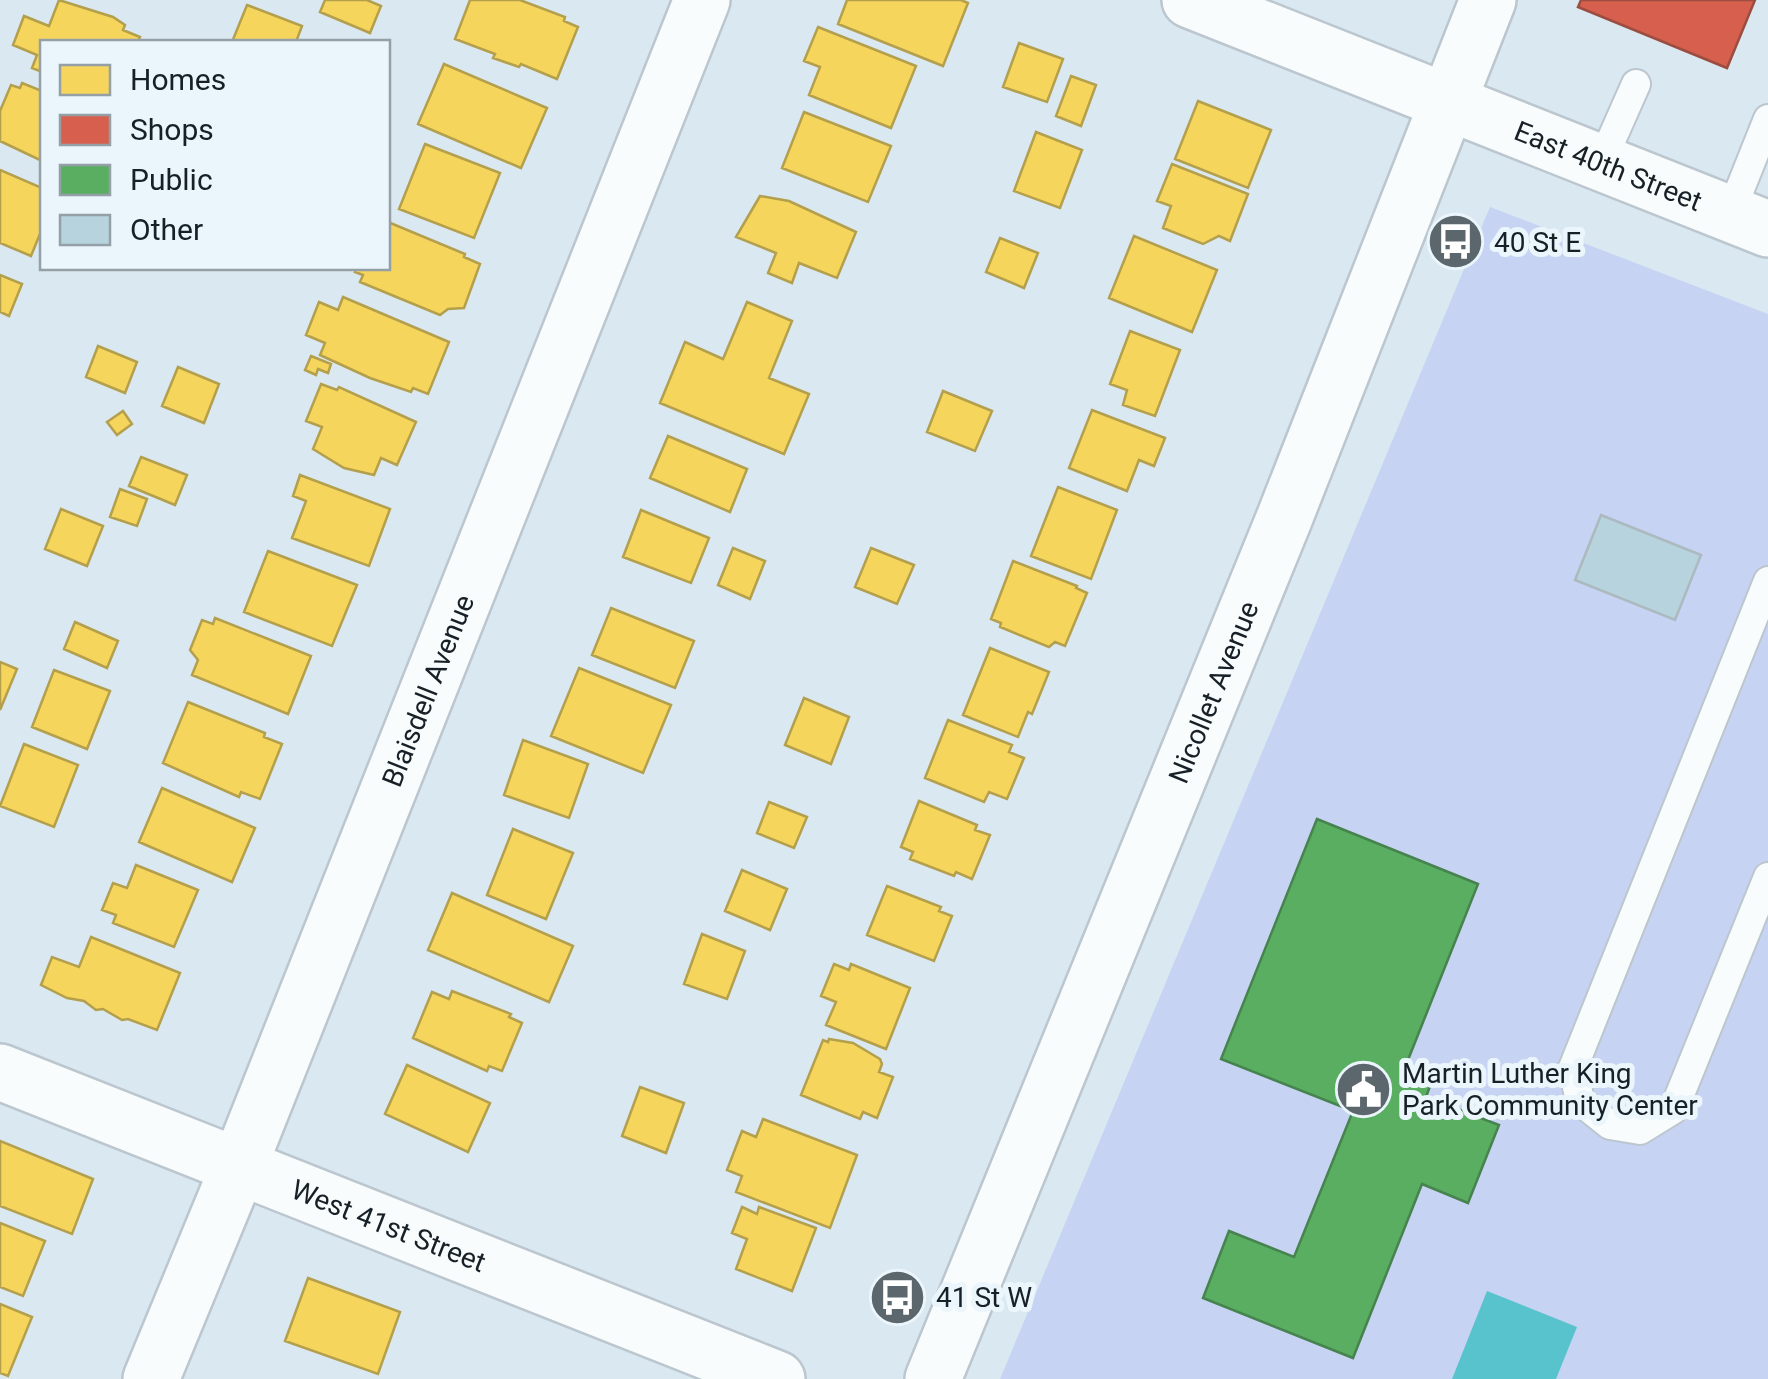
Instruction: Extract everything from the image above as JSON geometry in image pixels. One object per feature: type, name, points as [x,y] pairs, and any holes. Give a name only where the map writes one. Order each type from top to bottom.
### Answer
[{"type":"street","name":"Blaisdell Avenue","points":[[151,1379],[702,0]]},
{"type":"street","name":"East 40th Street","points":[[1190,0],[1749,221]]},
{"type":"street","name":"Nicollet Avenue","points":[[933,1379],[1276,537],[1488,0]]},
{"type":"street","name":"West 41st Street","points":[[0,1072],[778,1379]]},
{"type":"lane","points":[[1601,164],[1636,84]]},
{"type":"lane","points":[[1749,221],[1768,119]]},
{"type":"lane","points":[[1768,580],[1573,1068],[1580,1101],[1610,1125],[1640,1130],[1674,1109],[1768,877]]},
{"type":"shaded area","points":[[1490,207],[1768,314],[1768,1379],[1000,1379]]},
{"type":"water","points":[[1487,1291],[1577,1327],[1556,1379],[1452,1379]]},
{"type":"building: Homes","points":[[59,0],[113,17],[125,25],[123,30],[140,37],[40,40],[40,71],[32,68],[37,55],[13,45],[24,16],[49,26]]},
{"type":"building: Homes","points":[[325,0],[367,0],[381,6],[370,33],[320,12]]},
{"type":"building: Homes","points":[[470,0],[520,0],[565,17],[564,21],[578,27],[557,79],[521,64],[519,67],[493,58],[495,54],[455,39]]},
{"type":"building: Homes","points":[[847,0],[968,3],[943,66],[838,24]]},
{"type":"building: Homes","points":[[247,5],[302,26],[297,40],[233,40]]},
{"type":"building: Homes","points":[[818,27],[916,66],[891,128],[809,95],[820,67],[804,61]]},
{"type":"building: Homes","points":[[1019,43],[1063,59],[1047,102],[1003,87]]},
{"type":"building: Homes","points":[[444,64],[547,108],[521,168],[418,124]]},
{"type":"building: Homes","points":[[1071,76],[1096,85],[1081,126],[1056,116]]},
{"type":"building: Homes","points":[[22,83],[40,90],[40,160],[0,141],[0,111],[11,85],[20,88]]},
{"type":"building: Homes","points":[[1198,101],[1271,130],[1248,188],[1175,159]]},
{"type":"building: Homes","points":[[804,112],[891,146],[868,202],[782,168]]},
{"type":"building: Homes","points":[[1036,132],[1082,150],[1060,208],[1014,191]]},
{"type":"building: Homes","points":[[425,144],[500,173],[474,238],[399,209]]},
{"type":"building: Homes","points":[[1172,164],[1248,194],[1230,241],[1219,236],[1203,244],[1163,228],[1171,206],[1157,201]]},
{"type":"building: Homes","points":[[0,170],[40,187],[40,234],[31,256],[0,243]]},
{"type":"building: Homes","points":[[760,196],[789,201],[856,232],[837,278],[799,263],[792,283],[768,273],[776,253],[736,237]]},
{"type":"building: Homes","points":[[390,223],[480,264],[464,308],[448,309],[440,315],[360,282],[363,275],[355,272],[390,270]]},
{"type":"building: Homes","points":[[1134,236],[1217,270],[1192,332],[1109,298]]},
{"type":"building: Homes","points":[[1000,238],[1038,253],[1024,288],[986,272]]},
{"type":"building: Homes","points":[[0,275],[22,284],[9,316],[0,312]]},
{"type":"building: Homes","points":[[343,297],[449,342],[428,394],[370,378],[320,355],[325,343],[306,335],[319,302],[338,310]]},
{"type":"building: Homes","points":[[747,302],[792,321],[769,378],[809,394],[784,454],[660,403],[685,342],[723,359]]},
{"type":"building: Homes","points":[[1130,331],[1180,350],[1155,416],[1123,405],[1127,390],[1110,384]]},
{"type":"building: Homes","points":[[98,346],[137,362],[125,393],[86,377]]},
{"type":"building: Homes","points":[[311,356],[331,364],[328,373],[318,369],[316,375],[305,370]]},
{"type":"building: Homes","points":[[178,367],[219,384],[204,423],[162,406]]},
{"type":"building: Homes","points":[[321,384],[337,390],[339,387],[416,422],[397,465],[381,458],[374,475],[344,468],[313,449],[322,427],[306,421]]},
{"type":"building: Homes","points":[[943,391],[992,411],[975,451],[927,432]]},
{"type":"building: Homes","points":[[1092,410],[1165,438],[1154,466],[1139,460],[1127,491],[1069,468]]},
{"type":"building: Homes","points":[[123,411],[132,424],[117,435],[107,422]]},
{"type":"building: Homes","points":[[668,436],[747,469],[730,512],[650,478]]},
{"type":"building: Homes","points":[[141,457],[187,475],[175,505],[129,486]]},
{"type":"building: Homes","points":[[300,475],[390,509],[369,566],[292,538],[306,501],[293,496]]},
{"type":"building: Homes","points":[[1058,487],[1117,510],[1091,579],[1031,556]]},
{"type":"building: Homes","points":[[120,489],[147,499],[137,526],[110,517]]},
{"type":"building: Homes","points":[[61,509],[103,526],[87,566],[45,549]]},
{"type":"building: Homes","points":[[641,510],[709,538],[691,583],[623,557]]},
{"type":"building: Homes","points":[[733,548],[765,561],[750,599],[718,585]]},
{"type":"building: Homes","points":[[871,548],[914,565],[897,604],[855,587]]},
{"type":"building: Homes","points":[[268,551],[357,585],[332,646],[244,612]]},
{"type":"building: Homes","points":[[1013,561],[1087,593],[1065,646],[1055,642],[1049,647],[1000,627],[1001,623],[991,619]]},
{"type":"building: Homes","points":[[611,608],[694,641],[675,688],[592,655]]},
{"type":"building: Homes","points":[[215,618],[311,656],[288,714],[192,675],[198,660],[190,650],[202,620],[213,624]]},
{"type":"building: Homes","points":[[75,622],[118,641],[107,668],[64,649]]},
{"type":"building: Homes","points":[[990,648],[1049,672],[1018,737],[963,715]]},
{"type":"building: Homes","points":[[0,662],[17,669],[0,710]]},
{"type":"building: Homes","points":[[579,668],[671,705],[643,773],[551,736]]},
{"type":"building: Homes","points":[[54,670],[110,691],[87,749],[32,727]]},
{"type":"building: Homes","points":[[804,698],[849,717],[831,764],[785,745]]},
{"type":"building: Homes","points":[[188,702],[265,733],[264,737],[282,744],[260,799],[241,792],[239,797],[163,763]]},
{"type":"building: Homes","points":[[948,720],[1012,745],[1009,752],[1024,758],[1007,799],[989,792],[984,802],[925,778]]},
{"type":"building: Homes","points":[[523,740],[588,764],[569,818],[504,795]]},
{"type":"building: Homes","points":[[24,744],[78,765],[54,827],[0,806]]},
{"type":"building: Homes","points":[[162,788],[255,828],[232,882],[139,842]]},
{"type":"building: Homes","points":[[919,801],[977,825],[975,830],[990,835],[972,879],[910,859],[913,852],[901,847]]},
{"type":"building: Homes","points":[[769,802],[807,817],[794,848],[757,833]]},
{"type":"building: Homes","points":[[513,829],[573,853],[546,919],[487,895]]},
{"type":"building: Homes","points":[[136,865],[198,890],[174,947],[113,923],[116,915],[102,910],[113,883],[127,888]]},
{"type":"building: Homes","points":[[742,870],[787,889],[770,930],[725,911]]},
{"type":"building: Homes","points":[[887,886],[941,907],[939,911],[952,916],[934,961],[867,935]]},
{"type":"building: Homes","points":[[452,893],[573,946],[549,1002],[428,950]]},
{"type":"building: Homes","points":[[702,934],[745,951],[727,999],[684,984]]},
{"type":"building: Homes","points":[[91,937],[180,973],[157,1030],[122,1020],[103,1009],[96,1010],[84,1001],[67,998],[41,985],[52,957],[79,967]]},
{"type":"building: Homes","points":[[834,964],[849,970],[851,964],[910,988],[886,1049],[826,1025],[836,1002],[821,996]]},
{"type":"building: Homes","points":[[452,991],[511,1014],[509,1017],[522,1023],[502,1071],[489,1066],[487,1071],[413,1038],[432,992],[449,999]]},
{"type":"building: Homes","points":[[823,1040],[853,1043],[880,1059],[879,1072],[893,1077],[877,1118],[863,1112],[860,1119],[801,1095]]},
{"type":"building: Homes","points":[[407,1065],[490,1103],[468,1152],[385,1114]]},
{"type":"building: Homes","points":[[640,1087],[684,1103],[666,1153],[622,1136]]},
{"type":"building: Homes","points":[[763,1119],[857,1155],[830,1228],[736,1192],[742,1176],[727,1170],[742,1131],[756,1137]]},
{"type":"building: Homes","points":[[0,1141],[93,1179],[72,1234],[0,1206]]},
{"type":"building: Homes","points":[[742,1207],[757,1214],[759,1207],[816,1228],[792,1291],[736,1269],[747,1239],[732,1233]]},
{"type":"building: Homes","points":[[0,1223],[45,1241],[23,1296],[0,1287]]},
{"type":"building: Homes","points":[[308,1278],[400,1312],[378,1374],[285,1341]]},
{"type":"building: Homes","points":[[0,1304],[32,1317],[8,1376],[0,1373]]},
{"type":"building: Shops","points":[[1581,0],[1755,0],[1727,68],[1578,7]]},
{"type":"building: Public","name":"Martin Luther King Park Community Center","points":[[1317,819],[1478,884],[1404,1070],[1432,1081],[1426,1097],[1499,1125],[1468,1203],[1422,1184],[1353,1358],[1203,1298],[1229,1231],[1294,1257],[1353,1111],[1221,1059]]},
{"type":"building: Other","points":[[1601,515],[1701,555],[1675,620],[1575,580]]},
{"type":"place","name":"40 St E","points":[[1455,242]]},
{"type":"place","name":"Martin Luther King Park Community Center","points":[[1363,1089]]},
{"type":"place","name":"41 St W","points":[[897,1297]]}]
